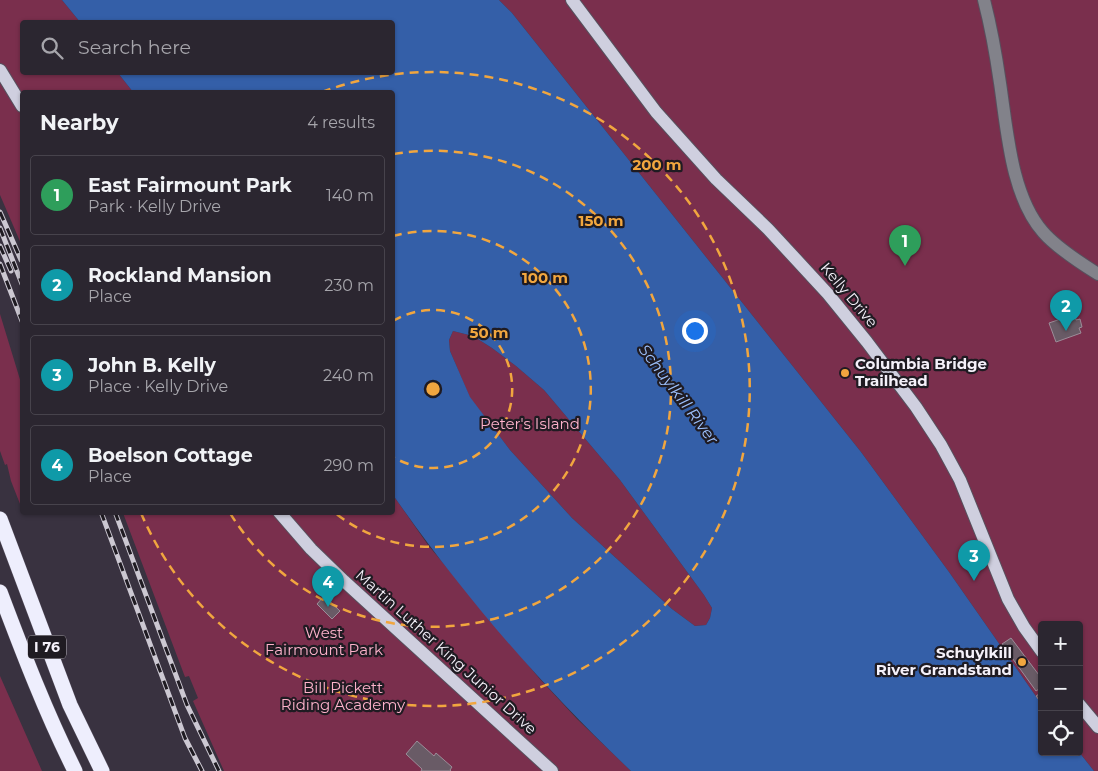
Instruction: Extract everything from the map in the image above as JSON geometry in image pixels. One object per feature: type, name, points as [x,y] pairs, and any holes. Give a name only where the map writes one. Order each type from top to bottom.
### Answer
[{"type":"highway","name":"I 76","points":[[0,519],[70,705],[102,771]]},
{"type":"highway","name":"I 76","points":[[0,592],[32,676],[75,771]]},
{"type":"main road","name":"Kelly Drive","points":[[572,0],[656,112],[716,179],[768,229],[828,294],[916,406],[953,467],[968,498],[1008,599],[1038,646]]},
{"type":"main road","points":[[0,70],[20,103]]},
{"type":"main road","name":"Martin Luther King Junior Drive","points":[[282,515],[310,549],[552,771]]},
{"type":"main road","points":[[1083,709],[1098,727]]},
{"type":"street","points":[[984,0],[993,40],[1010,154],[1025,204],[1043,232],[1082,264],[1098,274]]},
{"type":"green space","points":[[0,0],[62,0],[78,20],[20,20],[20,75],[120,75],[131,90],[20,90],[20,241],[0,195]]},
{"type":"green space","points":[[499,0],[1098,0],[1098,771],[1094,771],[1082,756],[1083,621],[1038,621],[1038,699],[949,572],[861,452],[512,13]]},
{"type":"green space","points":[[0,314],[20,379],[20,504],[7,464],[5,465],[0,451]]},
{"type":"green space","name":"Peter's Island","points":[[453,331],[473,336],[492,348],[544,390],[620,480],[704,595],[712,608],[706,625],[695,626],[672,609],[572,518],[510,450],[470,398],[450,351],[449,340]]},
{"type":"green space","name":"West Fairmount Park","points":[[395,498],[428,545],[539,678],[577,719],[631,771],[224,771],[193,701],[198,698],[189,676],[185,677],[124,515],[395,515]]},
{"type":"green space","points":[[0,676],[42,771],[0,771]]},
{"type":"water","name":"Schuylkill River","points":[[62,0],[499,0],[512,13],[861,452],[949,572],[1038,699],[1038,756],[1082,756],[1094,771],[631,771],[598,739],[505,639],[447,568],[395,498],[395,90],[131,90],[120,75],[395,75],[395,20],[78,20]],"holes":[[[453,331],[473,336],[516,366],[544,390],[620,480],[712,608],[706,625],[695,626],[672,609],[572,518],[510,450],[470,397],[450,351],[449,340]]]},
{"type":"building","points":[[1075,314],[1076,320],[1080,319],[1082,327],[1079,328],[1081,333],[1056,342],[1049,323]]},
{"type":"building","points":[[324,596],[340,611],[332,619],[317,604]]},
{"type":"building","name":"Schuylkill River Grandstand","points":[[1011,638],[1038,674],[1038,690],[1036,691],[1002,644]]},
{"type":"building","points":[[417,741],[434,756],[436,753],[452,767],[451,771],[421,771],[422,769],[406,754]]},
{"type":"railway","points":[[0,212],[20,258]]},
{"type":"railway","points":[[0,228],[20,279]]},
{"type":"railway","points":[[0,246],[11,271]]},
{"type":"railway","points":[[0,264],[20,316]]},
{"type":"railway","points":[[102,515],[185,738],[202,771]]},
{"type":"railway","points":[[116,515],[187,705],[219,771]]},
{"type":"place","name":"East Fairmount Park","points":[[905,266]]},
{"type":"place","name":"Rockland Mansion","points":[[1066,331]]},
{"type":"place","name":"Columbia Bridge Trailhead","points":[[845,373]]},
{"type":"place","name":"John B. Kelly","points":[[974,581]]},
{"type":"place","name":"Boelson Cottage","points":[[328,607]]},
{"type":"place","name":"Schuylkill River Grandstand","points":[[1022,662]]},
{"type":"park label","name":"Bill Pickett Riding Academy","points":[[343,696]]}]
